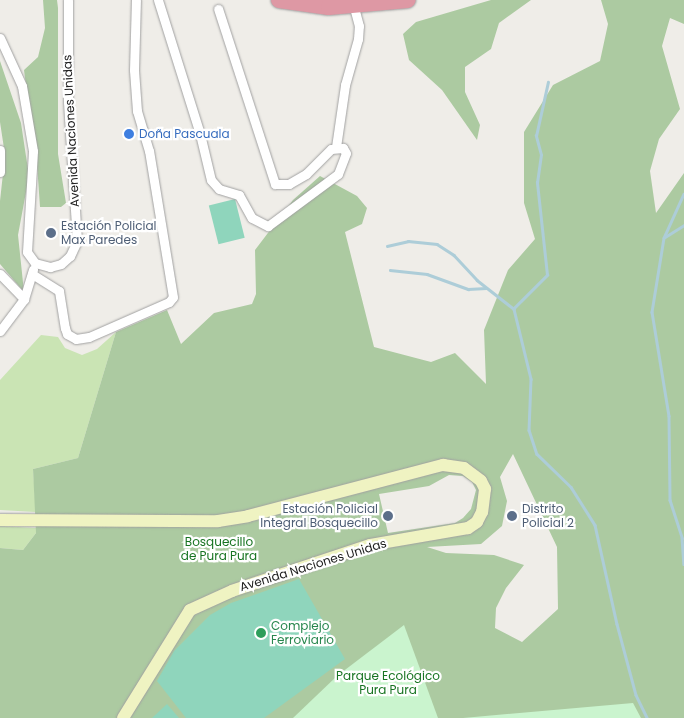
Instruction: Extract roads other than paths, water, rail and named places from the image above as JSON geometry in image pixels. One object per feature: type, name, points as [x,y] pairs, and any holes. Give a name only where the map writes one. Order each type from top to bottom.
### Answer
[{"type":"highway","points":[[279,0],[308,6],[354,7],[408,0]]},
{"type":"street","name":"Avenida Naciones Unidas","points":[[35,263],[50,267],[61,264],[70,256],[77,241],[68,102],[68,0]]},
{"type":"street","points":[[32,274],[58,291],[67,334],[76,339],[84,339],[117,325],[169,302],[173,297],[149,151],[137,110],[134,70],[136,0]]},
{"type":"street","points":[[158,0],[200,134],[211,180],[218,189],[239,195],[252,218],[261,225],[273,224],[338,174],[346,154],[343,148],[336,147]]},
{"type":"street","points":[[218,9],[275,184],[289,184],[306,174],[336,147],[345,85],[358,39],[359,26],[354,7]]},
{"type":"street","points":[[0,38],[22,86],[29,118],[34,172],[25,242],[26,252],[35,263],[24,299],[0,332]]},
{"type":"street","points":[[0,155],[0,172]]},
{"type":"street","points":[[0,274],[24,299]]},
{"type":"street","name":"Avenida Naciones Unidas","points":[[0,520],[218,520],[248,516],[442,465],[464,468],[481,481],[485,489],[482,512],[477,522],[468,528],[370,545],[232,591],[190,610],[123,718]]},
{"type":"waterway","points":[[514,308],[547,275],[537,183],[541,155],[536,136],[548,82]]},
{"type":"waterway","points":[[684,194],[664,238],[652,312],[669,416],[670,500],[682,538],[684,564]]},
{"type":"waterway","points":[[665,237],[684,225]]},
{"type":"waterway","points":[[387,246],[408,241],[437,244],[454,255],[477,280],[514,309],[531,379],[529,430],[537,454],[571,487],[595,525],[617,624],[636,695],[647,718]]},
{"type":"waterway","points":[[390,270],[427,274],[468,289],[486,288]]},
{"type":"place","name":"Doña Pascuala","points":[[129,134]]},
{"type":"place","name":"Estación Policial Max Paredes","points":[[51,233]]},
{"type":"place","name":"Estación Policial Integral Bosquecillo","points":[[388,516]]},
{"type":"place","name":"Distrito Policial 2","points":[[512,516]]},
{"type":"place","name":"Complejo Ferroviario","points":[[261,633]]},
{"type":"park label","name":"Bosquecillo de Pura Pura","points":[[219,549]]},
{"type":"park label","name":"Parque Ecológico Pura Pura","points":[[388,683]]}]
